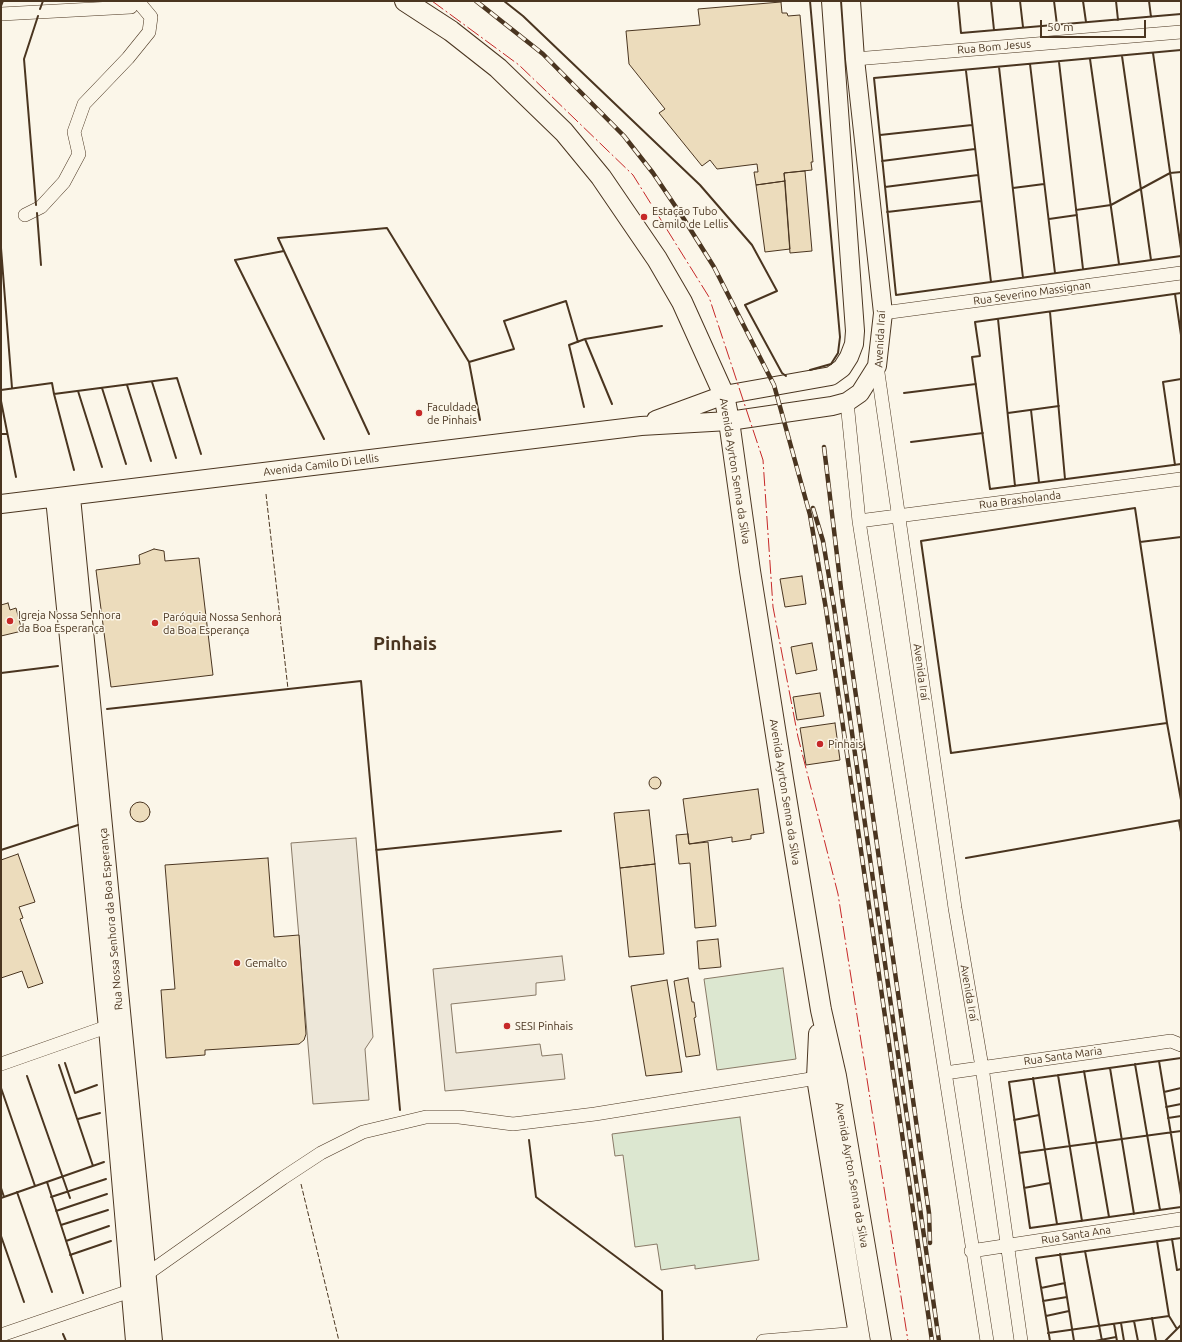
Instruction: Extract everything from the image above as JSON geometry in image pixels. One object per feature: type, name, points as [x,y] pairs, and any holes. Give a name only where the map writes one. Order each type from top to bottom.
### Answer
[{"type":"main road","name":"Avenida Ayrton Senna da Silva","points":[[405,1],[450,31],[498,68],[564,132],[601,177],[657,258],[682,302],[724,395],[777,745],[821,1010],[836,1076],[881,1341]]},
{"type":"main road","name":"Avenida Camilo Di Lellis","points":[[641,426],[724,395],[831,376],[842,368],[849,357],[854,344],[855,331],[831,1]]},
{"type":"main road","name":"Avenida Iraí","points":[[851,1],[855,59],[883,313],[877,366]]},
{"type":"main road","name":"Avenida Camilo Di Lellis","points":[[1,504],[63,498],[641,426],[729,421],[832,406],[847,402],[860,393],[877,366]]},
{"type":"main road","name":"Rua Nossa Senhora da Boa Esperança","points":[[63,498],[115,1025],[147,1274],[153,1341]]},
{"type":"main road","name":"Avenida Ayrton Senna da Silva","points":[[821,1010],[817,1078],[859,1337]]},
{"type":"main road","name":"Rua Nossa Senhora da Boa Esperança","points":[[115,1025],[130,1291],[135,1341]]},
{"type":"street","points":[[8,10],[134,3],[151,17],[149,32],[128,58],[84,104],[74,132],[79,154],[64,182],[41,207],[25,216]]},
{"type":"street","name":"Rua Bom Jesus","points":[[855,59],[1181,32]]},
{"type":"street","name":"Rua Severino Massignan","points":[[883,313],[1181,273]]},
{"type":"street","name":"Avenida Iraí","points":[[877,366],[955,908],[982,1067],[1006,1246],[1021,1341]]},
{"type":"street","points":[[847,402],[859,521],[945,1073],[971,1251],[987,1341]]},
{"type":"street","name":"Rua Brasholanda","points":[[859,521],[1181,479]]},
{"type":"street","points":[[1,1064],[115,1025]]},
{"type":"street","name":"Rua Santa Maria","points":[[945,1073],[1171,1041],[1181,1045]]},
{"type":"street","points":[[1,1335],[130,1291],[147,1274],[321,1152],[363,1132],[426,1118],[459,1117],[513,1124],[595,1114],[817,1078]]},
{"type":"street","name":"Rua Santa Ana","points":[[971,1251],[1181,1219]]},
{"type":"street","points":[[763,1341],[859,1337]]},
{"type":"green space","points":[[783,968],[796,1059],[717,1070],[704,979]]},
{"type":"green space","points":[[740,1117],[759,1260],[695,1269],[695,1265],[661,1270],[657,1244],[635,1247],[623,1155],[615,1156],[612,1134]]},
{"type":"shaded area","points":[[356,838],[373,1037],[365,1049],[369,1100],[313,1104],[291,843]]},
{"type":"shaded area","points":[[562,956],[565,980],[536,983],[536,995],[451,1004],[456,1053],[540,1044],[542,1056],[562,1054],[565,1079],[445,1091],[433,969]]},
{"type":"building","points":[[781,2],[782,13],[787,13],[788,16],[800,15],[813,162],[811,162],[812,170],[784,173],[785,181],[756,185],[754,172],[758,172],[757,164],[717,169],[710,160],[702,166],[659,113],[665,109],[629,64],[626,31],[700,25],[698,9]]},
{"type":"building","points":[[805,171],[812,251],[790,253],[784,173]]},
{"type":"building","points":[[785,181],[790,249],[765,252],[756,185]]},
{"type":"building","name":"Paróquia Nossa Senhora da Boa Esperança","points":[[154,549],[164,551],[165,561],[199,558],[213,675],[111,687],[96,570],[140,564],[139,555]]},
{"type":"building","points":[[802,576],[806,604],[785,607],[780,579]]},
{"type":"building","name":"Igreja Nossa Senhora da Boa Esperança","points":[[8,603],[10,610],[16,608],[22,631],[1,636],[1,605]]},
{"type":"building","points":[[812,643],[817,670],[796,674],[791,647]]},
{"type":"building","points":[[820,693],[824,716],[797,720],[793,697]]},
{"type":"building","name":"Pinhais","points":[[835,723],[840,760],[806,765],[800,728]]},
{"type":"building","points":[[653,777],[657,777],[661,783],[657,789],[653,789],[649,785],[649,781]]},
{"type":"building","points":[[758,789],[764,833],[751,835],[751,839],[732,842],[732,837],[689,844],[683,799]]},
{"type":"building","points":[[140,802],[147,805],[150,812],[147,819],[140,822],[133,819],[130,812],[133,805]]},
{"type":"building","points":[[649,810],[655,864],[620,868],[614,813]]},
{"type":"building","points":[[688,834],[689,844],[708,842],[716,926],[695,928],[690,863],[679,864],[676,835]]},
{"type":"building","points":[[18,854],[35,902],[19,907],[23,918],[20,919],[43,983],[28,988],[22,971],[1,978],[1,860]]},
{"type":"building","name":"Gemalto","points":[[268,858],[274,937],[299,935],[306,1034],[304,1040],[299,1044],[205,1050],[205,1055],[166,1058],[161,990],[175,989],[165,865]]},
{"type":"building","points":[[655,864],[664,954],[629,957],[620,868]]},
{"type":"building","points":[[718,939],[721,967],[699,969],[697,941]]},
{"type":"building","points":[[688,978],[692,1002],[694,1002],[696,1017],[694,1018],[700,1055],[686,1057],[674,981]]},
{"type":"building","points":[[667,980],[682,1072],[646,1076],[631,986]]},
{"type":"railway","points":[[476,1],[543,54],[624,136],[653,173],[714,267],[774,385],[810,515],[826,609],[932,1341]]},
{"type":"railway","points":[[824,447],[842,597],[929,1213],[930,1243]]},
{"type":"railway","points":[[813,508],[823,541],[834,607],[939,1341]]},
{"type":"fence","points":[[266,494],[288,689]]},
{"type":"fence","points":[[301,1184],[339,1341]]},
{"type":"wall","points":[[1,6],[3,1]]},
{"type":"wall","points":[[40,9],[43,1]]},
{"type":"wall","points":[[504,1],[523,16],[700,185],[752,245],[777,291],[745,305],[782,373],[786,376]]},
{"type":"wall","points":[[810,1],[840,337],[838,353],[831,364],[810,370]]},
{"type":"wall","points":[[958,1],[961,33],[1181,14]]},
{"type":"wall","points":[[991,1],[994,30]]},
{"type":"wall","points":[[1020,1],[1023,27]]},
{"type":"wall","points":[[1054,1],[1057,25]]},
{"type":"wall","points":[[1083,1],[1086,22]]},
{"type":"wall","points":[[1116,1],[1118,20]]},
{"type":"wall","points":[[1149,1],[1151,17]]},
{"type":"wall","points":[[36,205],[24,59],[38,16]]},
{"type":"wall","points":[[1181,50],[874,78],[896,295],[1181,256]]},
{"type":"wall","points":[[1153,53],[1181,249]]},
{"type":"wall","points":[[1122,56],[1151,260]]},
{"type":"wall","points":[[1090,59],[1119,264]]},
{"type":"wall","points":[[1059,62],[1083,269]]},
{"type":"wall","points":[[1030,64],[1055,273]]},
{"type":"wall","points":[[999,67],[1023,278]]},
{"type":"wall","points":[[966,71],[991,282]]},
{"type":"wall","points":[[880,135],[972,125]]},
{"type":"wall","points":[[882,161],[975,149]]},
{"type":"wall","points":[[1076,210],[1111,205],[1170,173],[1181,172]]},
{"type":"wall","points":[[885,187],[978,175]]},
{"type":"wall","points":[[1013,188],[1044,184]]},
{"type":"wall","points":[[887,212],[981,201]]},
{"type":"wall","points":[[37,213],[41,265]]},
{"type":"wall","points":[[1049,219],[1077,215]]},
{"type":"wall","points":[[284,251],[278,238],[387,228],[469,362],[480,420]]},
{"type":"wall","points":[[1,248],[12,388]]},
{"type":"wall","points":[[324,439],[235,260],[284,251],[369,434]]},
{"type":"wall","points":[[1181,293],[975,322],[980,356],[972,357],[990,489],[1181,464]]},
{"type":"wall","points":[[1175,294],[1181,335]]},
{"type":"wall","points":[[469,362],[514,349],[504,321],[566,301],[578,342]]},
{"type":"wall","points":[[1050,312],[1065,479]]},
{"type":"wall","points":[[998,319],[1015,486]]},
{"type":"wall","points":[[612,404],[585,339],[662,326]]},
{"type":"wall","points":[[584,407],[569,345],[585,339]]},
{"type":"wall","points":[[1,390],[52,383],[54,394],[177,378],[201,454]]},
{"type":"wall","points":[[1175,465],[1163,382],[1181,379]]},
{"type":"wall","points":[[152,382],[176,458]]},
{"type":"wall","points":[[904,393],[976,384]]},
{"type":"wall","points":[[127,385],[151,461]]},
{"type":"wall","points":[[102,388],[126,464]]},
{"type":"wall","points":[[78,391],[102,467]]},
{"type":"wall","points":[[54,394],[74,470]]},
{"type":"wall","points":[[1,401],[16,477]]},
{"type":"wall","points":[[1008,413],[1059,406]]},
{"type":"wall","points":[[1031,410],[1039,482]]},
{"type":"wall","points":[[911,442],[983,433]]},
{"type":"wall","points":[[1,434],[7,434]]},
{"type":"wall","points":[[1135,508],[1167,723],[951,753],[921,541],[1135,508]]},
{"type":"wall","points":[[1140,542],[1181,537]]},
{"type":"wall","points":[[1,673],[58,666]]},
{"type":"wall","points":[[107,709],[361,681],[400,1110]]},
{"type":"wall","points":[[1167,723],[1181,800]]},
{"type":"wall","points":[[966,858],[1181,820]]},
{"type":"wall","points":[[1179,821],[1181,832]]},
{"type":"wall","points":[[1,850],[78,825]]},
{"type":"wall","points":[[376,850],[561,831]]},
{"type":"wall","points":[[1181,1058],[1009,1082],[1030,1228],[1181,1207]]},
{"type":"wall","points":[[1159,1061],[1181,1195]]},
{"type":"wall","points":[[65,1063],[75,1093],[97,1085]]},
{"type":"wall","points":[[1135,1064],[1160,1210]]},
{"type":"wall","points":[[59,1065],[93,1166]]},
{"type":"wall","points":[[1110,1068],[1134,1214]]},
{"type":"wall","points":[[1084,1071],[1109,1217]]},
{"type":"wall","points":[[1058,1075],[1082,1221]]},
{"type":"wall","points":[[27,1076],[70,1198]]},
{"type":"wall","points":[[1033,1078],[1057,1224]]},
{"type":"wall","points":[[1,1088],[35,1186]]},
{"type":"wall","points":[[1164,1092],[1181,1088]]},
{"type":"wall","points":[[1166,1107],[1181,1104]]},
{"type":"wall","points":[[78,1119],[100,1113]]},
{"type":"wall","points":[[1014,1120],[1039,1115]]},
{"type":"wall","points":[[1168,1118],[1181,1116]]},
{"type":"wall","points":[[1019,1153],[1181,1131]]},
{"type":"wall","points":[[529,1140],[536,1197],[662,1291],[663,1341]]},
{"type":"wall","points":[[1,1198],[104,1162]]},
{"type":"wall","points":[[51,1197],[106,1179]]},
{"type":"wall","points":[[47,1182],[83,1293]]},
{"type":"wall","points":[[1024,1188],[1050,1183]]},
{"type":"wall","points":[[1,1188],[4,1197]]},
{"type":"wall","points":[[17,1192],[52,1292]]},
{"type":"wall","points":[[56,1211],[107,1194]]},
{"type":"wall","points":[[61,1225],[108,1210]]},
{"type":"wall","points":[[66,1241],[109,1226]]},
{"type":"wall","points":[[1,1236],[24,1302]]},
{"type":"wall","points":[[1050,1341],[1036,1258],[1181,1238]]},
{"type":"wall","points":[[1172,1239],[1177,1270],[1181,1269]]},
{"type":"wall","points":[[70,1255],[111,1241]]},
{"type":"wall","points":[[1157,1241],[1169,1316],[1177,1329]]},
{"type":"wall","points":[[1085,1251],[1102,1341]]},
{"type":"wall","points":[[1060,1254],[1074,1341]]},
{"type":"wall","points":[[1041,1288],[1065,1283]]},
{"type":"wall","points":[[1043,1301],[1067,1297]]},
{"type":"wall","points":[[1046,1316],[1069,1311]]},
{"type":"wall","points":[[1048,1333],[1169,1316]]},
{"type":"wall","points":[[1152,1318],[1156,1341]]},
{"type":"wall","points":[[1134,1321],[1138,1341]]},
{"type":"wall","points":[[1121,1323],[1124,1341]]},
{"type":"wall","points":[[1114,1324],[1117,1341]]},
{"type":"wall","points":[[1165,1341],[1181,1325]]},
{"type":"wall","points":[[63,1334],[66,1341]]},
{"type":"wall","points":[[1095,1341],[1116,1337]]},
{"type":"power","points":[[432,1],[519,65],[633,175],[709,297],[763,460],[773,607],[798,737],[838,894],[908,1341]]},
{"type":"place","name":"Estação Tubo Camilo de Lellis","points":[[644,217]]},
{"type":"place","name":"Faculdade de Pinhais","points":[[419,413]]},
{"type":"place","name":"Igreja Nossa Senhora da Boa Esperança","points":[[10,621]]},
{"type":"place","name":"Paróquia Nossa Senhora da Boa Esperança","points":[[155,623]]},
{"type":"place","name":"Pinhais","points":[[820,744]]},
{"type":"place","name":"Gemalto","points":[[237,963]]},
{"type":"place","name":"SESI Pinhais","points":[[507,1026]]},
{"type":"district","name":"Pinhais","points":[[405,644]]}]
